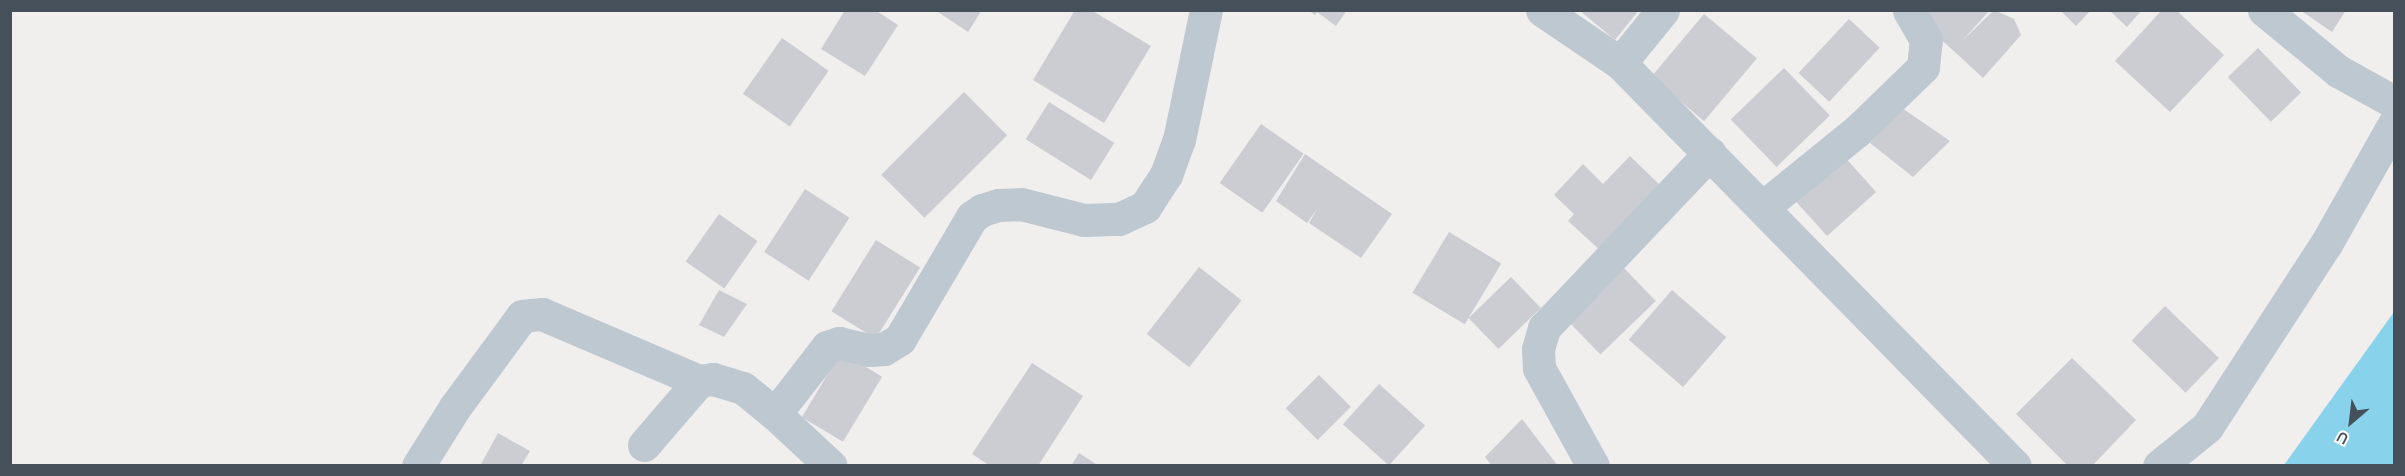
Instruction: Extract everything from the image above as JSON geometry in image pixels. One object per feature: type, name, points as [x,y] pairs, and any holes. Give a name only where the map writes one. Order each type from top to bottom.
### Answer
[{"type":"street","points":[[775,414],[827,347],[839,344],[869,350],[884,349],[900,339],[972,217],[982,210],[998,205],[1021,204],[1084,220],[1119,219],[1145,207],[1166,175],[1179,140],[1206,10]]},
{"type":"street","points":[[1542,10],[1620,63],[2015,465]]},
{"type":"street","points":[[1620,63],[1663,10]]},
{"type":"street","points":[[1763,207],[1857,131],[1923,67],[1926,40],[1909,10]]},
{"type":"street","points":[[2264,10],[2338,71],[2394,102]]},
{"type":"street","points":[[2159,465],[2207,427],[2326,244],[2394,124]]},
{"type":"street","points":[[1593,465],[1539,368],[1538,349],[1544,328],[1710,153]]},
{"type":"street","points":[[418,465],[455,406],[522,316],[542,314],[699,381],[713,379],[743,388],[831,465]]},
{"type":"street","points":[[644,445],[699,381]]},
{"type":"water","points":[[2394,312],[2394,465],[2284,465]]},
{"type":"building","points":[[845,10],[875,10],[898,25],[865,76],[821,49]]},
{"type":"building","points":[[935,10],[982,10],[968,32]]},
{"type":"building","points":[[1075,10],[1091,10],[1151,46],[1104,123],[1033,80]]},
{"type":"building","points":[[1308,10],[1347,10],[1336,26],[1317,12],[1315,15]]},
{"type":"building","points":[[1579,10],[1639,10],[1615,40]]},
{"type":"building","points":[[1927,10],[1990,10],[1962,41],[1994,10],[2014,19],[2021,35],[1983,78],[1919,19]]},
{"type":"building","points":[[2060,10],[2091,10],[2076,26]]},
{"type":"building","points":[[2109,10],[2142,10],[2127,27]]},
{"type":"building","points":[[2162,10],[2176,10],[2224,55],[2170,112],[2115,61]]},
{"type":"building","points":[[2300,10],[2346,10],[2332,32]]},
{"type":"building","points":[[1704,14],[1757,58],[1704,121],[1651,77]]},
{"type":"building","points":[[1849,19],[1880,48],[1829,102],[1799,73]]},
{"type":"building","points":[[782,38],[829,71],[790,126],[743,94]]},
{"type":"building","points":[[2258,48],[2301,93],[2271,122],[2228,77]]},
{"type":"building","points":[[1784,68],[1830,115],[1777,167],[1731,119]]},
{"type":"building","points":[[964,92],[1007,135],[924,218],[881,175]]},
{"type":"building","points":[[1049,102],[1114,143],[1091,180],[1026,139]]},
{"type":"building","points":[[1899,106],[1950,141],[1913,177],[1870,143]]},
{"type":"building","points":[[1261,124],[1304,154],[1262,213],[1220,183]]},
{"type":"building","points":[[1305,154],[1392,214],[1361,258],[1309,223],[1317,209],[1307,223],[1276,201]]},
{"type":"building","points":[[1842,154],[1876,192],[1827,236],[1793,198]]},
{"type":"building","points":[[1630,156],[1662,187],[1602,252],[1568,221],[1574,214],[1554,195],[1583,164],[1603,184]]},
{"type":"building","points":[[805,189],[849,218],[809,281],[764,252]]},
{"type":"building","points":[[719,214],[758,241],[724,288],[686,262]]},
{"type":"building","points":[[1449,232],[1501,263],[1465,324],[1412,293]]},
{"type":"building","points":[[876,240],[920,268],[876,339],[831,311]]},
{"type":"building","points":[[1621,265],[1656,301],[1600,354],[1566,318]]},
{"type":"building","points":[[1199,267],[1242,300],[1189,367],[1147,334]]},
{"type":"building","points":[[1511,277],[1541,308],[1498,349],[1469,318]]},
{"type":"building","points":[[719,290],[747,304],[724,337],[699,325]]},
{"type":"building","points":[[1672,290],[1726,337],[1683,387],[1629,340]]},
{"type":"building","points":[[2165,306],[2219,358],[2186,393],[2132,341]]},
{"type":"building","points":[[841,352],[882,377],[843,442],[802,417]]},
{"type":"building","points":[[2072,358],[2136,420],[2092,466],[2068,466],[2016,414]]},
{"type":"building","points":[[1032,363],[1083,396],[1038,466],[990,466],[972,454]]},
{"type":"building","points":[[1319,375],[1351,407],[1318,440],[1286,408]]},
{"type":"building","points":[[1379,384],[1425,425],[1389,466],[1343,424]]},
{"type":"building","points":[[1522,419],[1558,466],[1492,466],[1485,457]]},
{"type":"building","points":[[498,433],[530,451],[521,466],[480,466]]},
{"type":"building","points":[[1079,453],[1099,466],[1071,466]]}]
